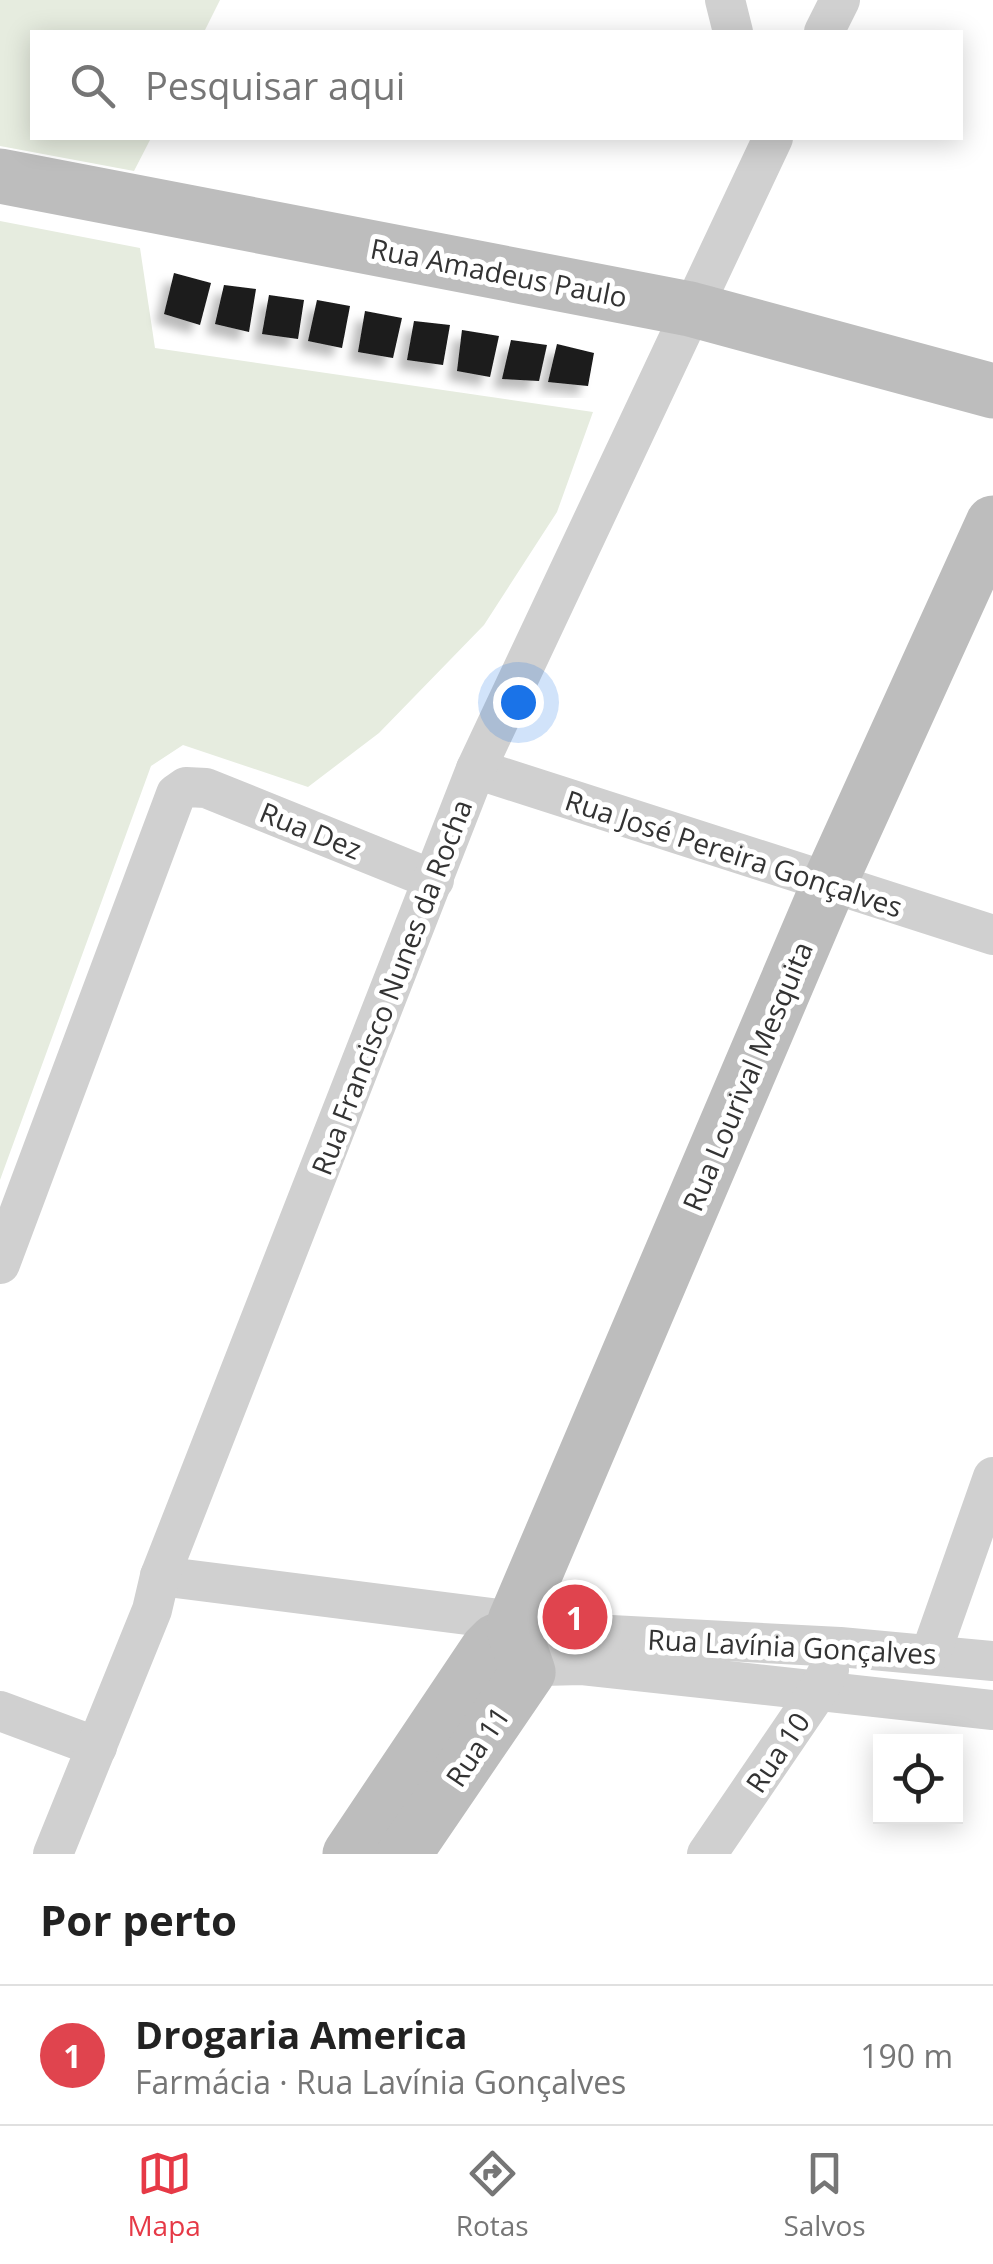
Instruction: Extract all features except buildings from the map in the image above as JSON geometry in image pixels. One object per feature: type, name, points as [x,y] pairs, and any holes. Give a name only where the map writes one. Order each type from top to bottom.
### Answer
[{"type":"main road","name":"Rua Amadeus Paulo","points":[[0,176],[690,309],[993,392]]},
{"type":"main road","name":"Rua Lourival Mesquita","points":[[510,1646],[828,884],[993,523]]},
{"type":"main road","name":"Rua 11","points":[[350,1854],[510,1646]]},
{"type":"main road","name":"Rua 11","points":[[404,1854],[510,1646]]},
{"type":"street","points":[[725,0],[732,30]]},
{"type":"street","points":[[825,30],[840,0]]},
{"type":"street","name":"Rua Francisco Nunes da Rocha","points":[[53,1854],[152,1610],[160,1576],[476,769],[763,146]]},
{"type":"street","name":"Rua José Pereira Gonçalves","points":[[476,769],[993,935]]},
{"type":"street","name":"Rua Dez","points":[[0,1264],[176,794],[186,787],[206,788],[434,880]]},
{"type":"street","points":[[931,1653],[993,1477]]},
{"type":"street","name":"Rua Lavínia Gonçalves","points":[[160,1576],[510,1646],[542,1666],[582,1665],[993,1710]]},
{"type":"street","name":"Rua Lavínia Gonçalves","points":[[510,1646],[554,1632],[931,1653],[993,1661]]},
{"type":"street","name":"Rua 10","points":[[708,1854],[818,1690],[840,1647]]},
{"type":"street","points":[[0,1711],[97,1747]]},
{"type":"shaded area","points":[[0,0],[220,0],[205,30],[30,30],[30,140],[150,140],[134,171],[0,146]]},
{"type":"shaded area","points":[[0,221],[140,248],[155,348],[593,412],[557,512],[484,625],[379,733],[308,787],[183,745],[151,766],[0,1180]]},
{"type":"place","name":"Drogaria America","points":[[575,1617]]}]
